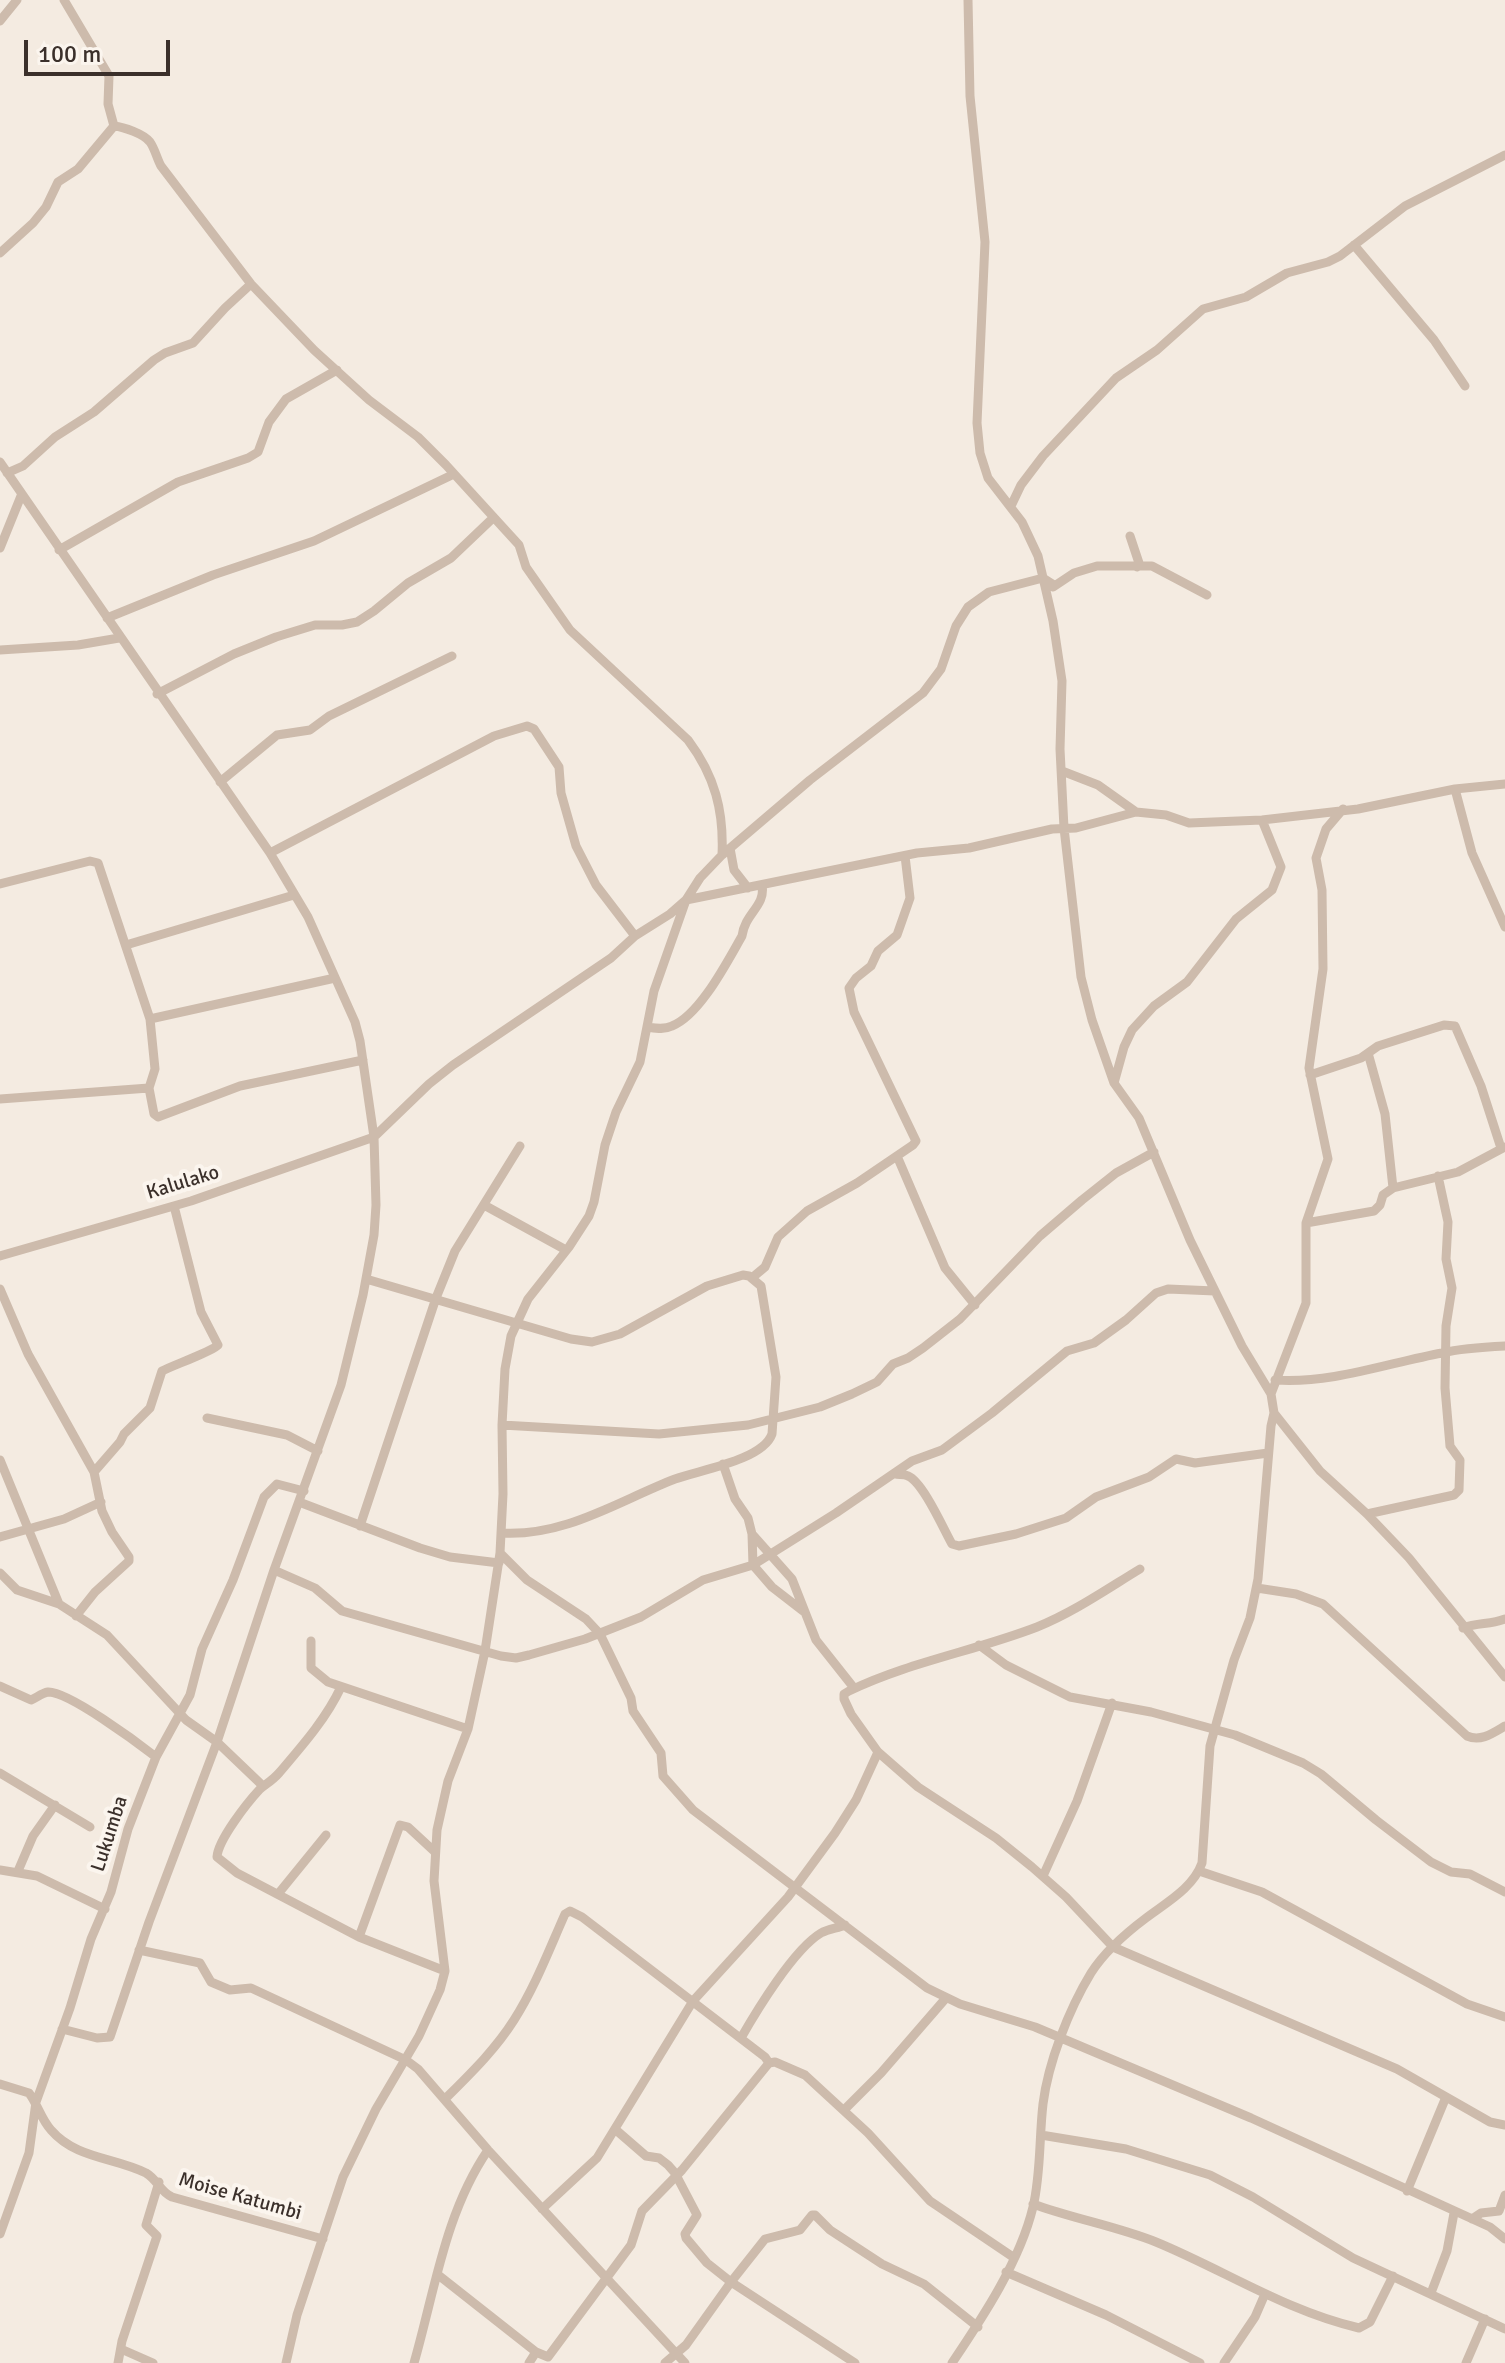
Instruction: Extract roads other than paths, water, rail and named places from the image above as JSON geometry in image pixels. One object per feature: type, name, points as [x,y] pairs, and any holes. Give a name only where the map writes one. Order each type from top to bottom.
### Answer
[{"type":"street","points":[[0,21],[17,0]]},
{"type":"street","points":[[64,0],[109,76],[108,104],[114,126]]},
{"type":"street","points":[[952,2363],[978,2327],[1026,2229],[1033,2204],[1047,2079],[1092,1972],[1113,1947],[1186,1887],[1199,1871],[1204,1854],[1208,1761],[1234,1660],[1250,1618],[1257,1588],[1274,1413],[1271,1394],[1242,1346],[1215,1291],[1139,1118],[1114,1083],[1081,977],[1064,828],[1060,734],[1062,681],[1048,598],[1038,556],[1022,522],[988,478],[980,453],[977,423],[986,278],[970,96],[968,0]]},
{"type":"street","points":[[0,253],[33,223],[46,207],[58,182],[78,169],[114,126]]},
{"type":"street","points":[[114,126],[123,127],[150,142],[161,166],[251,284],[369,400],[418,437],[454,474],[519,545],[526,567],[570,630],[688,740],[700,757],[720,806],[726,852],[734,870],[748,888]]},
{"type":"street","points":[[1011,506],[1021,485],[1043,456],[1116,378],[1157,350],[1203,309],[1246,297],[1287,273],[1328,262],[1405,206],[1505,155]]},
{"type":"street","points":[[1354,245],[1434,340],[1465,386]]},
{"type":"street","points":[[7,473],[23,466],[55,437],[94,412],[154,360],[193,343],[251,284]]},
{"type":"street","points":[[59,550],[178,482],[258,452],[269,422],[286,399],[337,370]]},
{"type":"street","points":[[0,462],[157,694],[270,853],[308,917],[355,1022],[374,1137],[374,1235],[350,1353],[217,1742],[139,1950],[110,2037],[97,2038],[62,2029]]},
{"type":"street","points":[[107,618],[213,575],[314,541],[454,474]]},
{"type":"street","points":[[0,548],[21,496]]},
{"type":"street","points":[[157,694],[234,654],[276,637],[315,625],[357,622],[408,583],[451,558],[493,518]]},
{"type":"street","points":[[1130,536],[1141,565]]},
{"type":"street","points":[[1048,598],[1054,585],[1081,570],[1097,566],[1141,565],[1152,566],[1207,595]]},
{"type":"street","points":[[286,2363],[297,2315],[343,2177],[430,2014],[445,1971],[435,1895],[435,1852],[441,1808],[468,1729],[485,1651],[501,1533],[505,1369],[515,1323],[528,1299],[583,1225],[594,1202],[605,1145],[616,1112],[640,1062],[654,991],[686,900],[700,878],[726,852],[810,780],[923,693],[941,669],[956,626],[968,607],[989,592],[1043,578],[1054,585]]},
{"type":"street","points":[[0,650],[78,645],[119,638]]},
{"type":"street","points":[[220,782],[277,735],[310,730],[329,716],[452,656]]},
{"type":"street","points":[[270,853],[494,736],[527,726],[534,729],[559,767],[569,827],[596,885],[635,936]]},
{"type":"street","points":[[1062,771],[1098,785],[1136,812]]},
{"type":"street","points":[[374,1137],[453,1065],[611,958],[635,936],[686,900],[936,850],[969,848],[1076,828],[1136,812],[1166,815],[1189,823],[1262,820],[1370,807],[1455,789],[1505,784]]},
{"type":"street","points":[[1455,789],[1472,853],[1505,927]]},
{"type":"street","points":[[1271,1394],[1306,1303],[1306,1223],[1328,1159],[1309,1058],[1323,969],[1322,890],[1316,858],[1326,829],[1343,809]]},
{"type":"street","points":[[1114,1083],[1132,1030],[1154,1006],[1187,982],[1241,914],[1272,890],[1281,867],[1262,820]]},
{"type":"street","points":[[753,1277],[765,1267],[778,1237],[796,1220],[916,1141],[854,1012],[849,988],[871,966],[878,951],[897,935],[910,898],[905,856]]},
{"type":"street","points":[[0,884],[94,861],[101,870],[150,1019],[155,1069],[149,1088],[154,1114],[158,1117],[240,1086],[363,1060]]},
{"type":"street","points":[[647,1027],[663,1029],[674,1026],[695,1009],[742,936],[744,923],[764,895],[762,885]]},
{"type":"street","points":[[126,945],[294,895]]},
{"type":"street","points":[[150,1019],[335,978]]},
{"type":"street","points":[[1306,1223],[1374,1211],[1383,1195],[1393,1188],[1458,1172],[1503,1148],[1455,1026],[1444,1025],[1378,1046],[1361,1058],[1310,1075]]},
{"type":"street","points":[[1368,1053],[1385,1114],[1393,1188]]},
{"type":"street","points":[[0,1099],[149,1088]]},
{"type":"street","name":"Kalulako","points":[[0,1256],[174,1206],[374,1137]]},
{"type":"street","points":[[360,1526],[436,1298],[455,1251],[520,1146]]},
{"type":"street","points":[[502,1425],[659,1434],[748,1425],[820,1407],[868,1387],[893,1364],[923,1348],[975,1305],[1040,1236],[1082,1200],[1116,1173],[1154,1152]]},
{"type":"street","points":[[897,1156],[945,1268],[975,1305]]},
{"type":"street","points":[[1367,1514],[1424,1503],[1458,1492],[1461,1465],[1450,1446],[1445,1352],[1452,1288],[1446,1259],[1448,1222],[1438,1176]]},
{"type":"street","points":[[484,1205],[566,1250]]},
{"type":"street","points":[[94,1472],[124,1434],[150,1408],[162,1371],[211,1352],[218,1345],[201,1312],[174,1206]]},
{"type":"street","points":[[366,1279],[571,1339],[592,1342],[620,1334],[707,1286],[743,1275],[753,1277],[761,1286],[776,1377],[771,1438],[765,1445],[756,1452],[673,1480],[596,1515],[523,1534],[501,1533]]},
{"type":"street","points":[[0,1289],[28,1354],[94,1472],[112,1532],[129,1557],[129,1561],[95,1592],[76,1616]]},
{"type":"street","points":[[274,1570],[315,1588],[342,1611],[516,1658],[600,1634],[641,1617],[703,1580],[753,1565],[912,1461],[942,1450],[1067,1351],[1087,1347],[1102,1338],[1156,1293],[1168,1289],[1215,1291]]},
{"type":"street","points":[[1275,1380],[1302,1380],[1351,1373],[1445,1352],[1505,1346]]},
{"type":"street","points":[[1274,1413],[1320,1471],[1367,1514],[1419,1570],[1505,1677]]},
{"type":"street","points":[[207,1418],[287,1435],[318,1451]]},
{"type":"street","points":[[895,1474],[909,1476],[916,1483],[952,1544],[959,1546],[1016,1534],[1066,1518],[1096,1497],[1149,1477],[1176,1459],[1195,1463],[1268,1453]]},
{"type":"street","points":[[0,1460],[59,1604]]},
{"type":"street","points":[[723,1464],[735,1499],[748,1518],[753,1565],[772,1587],[803,1611]]},
{"type":"street","name":"Lukumba","points":[[0,2234],[23,2175],[36,2102],[91,1939],[105,1909],[128,1829],[156,1757],[190,1695],[202,1649],[233,1580],[264,1497],[277,1484],[304,1491]]},
{"type":"street","points":[[0,1537],[64,1519],[101,1502]]},
{"type":"street","points":[[299,1502],[450,1557],[499,1558],[586,1619],[600,1634],[631,1698],[633,1711],[661,1753],[662,1772],[668,1783],[693,1810],[927,1988],[946,1998],[1035,2027],[1251,2118],[1490,2227],[1505,2239]]},
{"type":"street","points":[[752,1534],[792,1579],[803,1611],[821,1647],[854,1688]]},
{"type":"street","points":[[1140,1569],[1059,1617],[898,1670],[854,1688],[844,1694],[844,1699],[856,1723],[878,1752],[918,1787],[996,1838],[1043,1876],[1113,1947],[1351,2048],[1397,2069],[1490,2122],[1505,2125]]},
{"type":"street","points":[[0,1573],[17,1590],[59,1604],[115,1642],[181,1713],[263,1786]]},
{"type":"street","points":[[1257,1588],[1296,1594],[1323,1604],[1467,1736],[1481,1738],[1505,1726]]},
{"type":"street","points":[[1463,1628],[1505,1619]]},
{"type":"street","points":[[311,1641],[311,1668],[328,1682],[468,1729]]},
{"type":"street","points":[[979,1645],[1006,1665],[1070,1697],[1112,1703],[1235,1735],[1312,1769],[1431,1862],[1451,1872],[1470,1874],[1505,1892]]},
{"type":"street","points":[[0,1686],[31,1700],[47,1692],[62,1695],[128,1735],[156,1757]]},
{"type":"street","points":[[341,1687],[317,1726],[263,1786],[223,1840],[217,1857],[226,1866],[359,1937],[445,1971]]},
{"type":"street","points":[[1043,1876],[1077,1801],[1112,1703]]},
{"type":"street","points":[[542,2209],[597,2158],[693,2001],[795,1888],[856,1800],[878,1752]]},
{"type":"street","points":[[0,1773],[90,1827]]},
{"type":"street","points":[[18,1871],[33,1836],[55,1805]]},
{"type":"street","points":[[359,1937],[400,1825],[408,1827],[435,1852]]},
{"type":"street","points":[[278,1894],[326,1835]]},
{"type":"street","points":[[0,1870],[37,1876],[105,1909]]},
{"type":"street","points":[[1199,1871],[1262,1892],[1467,2004],[1505,2017]]},
{"type":"street","points":[[445,2099],[486,2058],[515,2019],[568,1911],[582,1917],[741,2038],[769,2063]]},
{"type":"street","points":[[741,2038],[798,1956],[819,1934],[845,1925]]},
{"type":"street","points":[[139,1950],[200,1963],[211,1982],[230,1990],[251,1988],[406,2060],[682,2359]]},
{"type":"street","points":[[844,2110],[891,2063],[946,1998]]},
{"type":"street","points":[[437,2274],[536,2352],[545,2358],[550,2355],[631,2245],[639,2215],[676,2177],[769,2063],[775,2062],[805,2075],[844,2110],[930,2201],[1013,2257]]},
{"type":"street","points":[[0,2084],[23,2089],[36,2102]]},
{"type":"street","points":[[1407,2191],[1446,2097]]},
{"type":"street","name":"Moise Katumbi","points":[[36,2102],[41,2118],[64,2143],[89,2155],[133,2168],[159,2182],[163,2192],[172,2197],[323,2239]]},
{"type":"street","points":[[616,2130],[646,2156],[659,2158],[675,2173],[697,2215],[685,2234],[686,2238],[707,2263],[855,2363]]},
{"type":"street","points":[[1041,2135],[1126,2149],[1210,2175],[1253,2197],[1353,2258],[1505,2329]]},
{"type":"street","points":[[414,2363],[463,2190],[488,2150]]},
{"type":"street","points":[[118,2363],[157,2236],[147,2229],[146,2221],[159,2182]]},
{"type":"street","points":[[1472,2219],[1478,2214],[1499,2211],[1505,2195]]},
{"type":"street","points":[[1033,2204],[1155,2242],[1265,2294],[1359,2328],[1370,2322],[1393,2276]]},
{"type":"street","points":[[1431,2293],[1447,2251],[1454,2213]]},
{"type":"street","points":[[665,2363],[682,2359],[731,2282],[765,2239],[800,2230],[812,2215],[882,2264],[924,2284],[978,2327]]},
{"type":"street","points":[[1006,2272],[1106,2315],[1200,2363]]},
{"type":"street","points":[[1224,2363],[1255,2317],[1265,2294]]},
{"type":"street","points":[[1466,2363],[1485,2319]]},
{"type":"street","points":[[121,2349],[153,2363]]},
{"type":"street","points":[[529,2363],[536,2352]]}]
